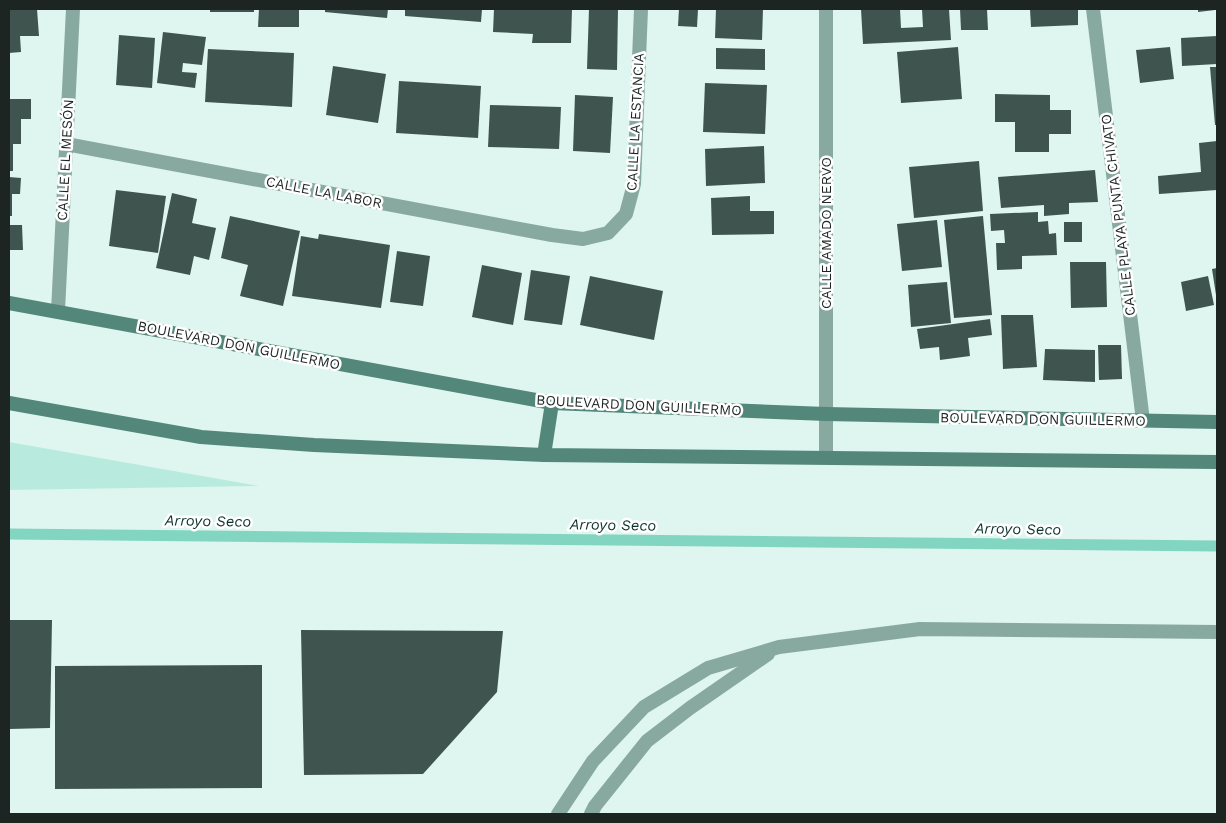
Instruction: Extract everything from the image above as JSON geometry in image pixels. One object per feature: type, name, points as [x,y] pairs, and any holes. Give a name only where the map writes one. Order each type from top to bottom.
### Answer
[{"type":"main road","name":"BOULEVARD DON GUILLERMO","points":[[9,303],[552,403],[826,414],[1217,422]]},
{"type":"main road","points":[[9,403],[201,436],[314,445],[544,455],[1217,462]]},
{"type":"main road","points":[[544,455],[552,403]]},
{"type":"street","name":"CALLE EL MESÓN","points":[[58,311],[73,9]]},
{"type":"street","name":"CALLE LA ESTANCIA","points":[[583,239],[608,233],[626,214],[634,184],[641,9]]},
{"type":"street","name":"CALLE AMADO NERVO","points":[[826,9],[826,457]]},
{"type":"street","name":"CALLE PLAYA PUNTA CHIVATO","points":[[1093,9],[1144,421]]},
{"type":"street","name":"CALLE LA LABOR","points":[[66,144],[552,235],[583,239]]},
{"type":"street","points":[[558,814],[593,761],[644,707],[708,668],[779,647],[920,629],[1217,632]]},
{"type":"street","points":[[591,814],[595,806],[647,741],[690,708],[779,647]]},
{"type":"green space","points":[[9,442],[259,486],[9,490]]},
{"type":"building","points":[[9,9],[37,9],[39,36],[20,36],[21,52],[9,53]]},
{"type":"building","points":[[210,9],[254,9],[254,12],[210,12]]},
{"type":"building","points":[[259,9],[299,9],[299,27],[258,27]]},
{"type":"building","points":[[325,9],[388,9],[387,18],[325,12]]},
{"type":"building","points":[[405,9],[482,9],[481,22],[405,16]]},
{"type":"building","points":[[494,9],[572,9],[571,43],[532,43],[533,34],[493,32]]},
{"type":"building","points":[[589,9],[618,9],[617,70],[587,69]]},
{"type":"building","points":[[679,9],[698,9],[697,27],[678,26]]},
{"type":"building","points":[[716,9],[763,9],[762,40],[715,38]]},
{"type":"building","points":[[861,9],[900,9],[901,28],[923,27],[922,9],[949,9],[951,40],[863,44]]},
{"type":"building","points":[[960,9],[987,9],[988,30],[961,30]]},
{"type":"building","points":[[1030,9],[1078,9],[1078,25],[1031,27]]},
{"type":"building","points":[[1198,9],[1215,9],[1215,10],[1198,12]]},
{"type":"building","points":[[163,32],[206,37],[202,65],[183,63],[182,72],[197,73],[195,88],[157,83]]},
{"type":"building","points":[[119,35],[155,38],[152,88],[116,85]]},
{"type":"building","points":[[1217,36],[1217,64],[1182,66],[1181,38]]},
{"type":"building","points":[[958,47],[962,99],[901,103],[897,52]]},
{"type":"building","points":[[1170,47],[1174,79],[1140,83],[1136,50]]},
{"type":"building","points":[[716,48],[765,49],[765,70],[716,69]]},
{"type":"building","points":[[208,49],[294,53],[292,107],[205,102]]},
{"type":"building","points":[[333,66],[386,74],[378,123],[326,115]]},
{"type":"building","points":[[1210,67],[1217,67],[1217,125],[1215,125]]},
{"type":"building","points":[[399,81],[481,86],[478,138],[396,133]]},
{"type":"building","points":[[705,83],[767,85],[765,134],[703,132]]},
{"type":"building","points":[[995,94],[1050,95],[1050,110],[1071,110],[1071,134],[1049,134],[1049,152],[1015,152],[1015,122],[995,122]]},
{"type":"building","points":[[575,95],[613,97],[610,153],[573,151]]},
{"type":"building","points":[[9,99],[31,99],[31,119],[21,119],[21,144],[13,144],[13,171],[9,171]]},
{"type":"building","points":[[490,105],[561,107],[559,149],[488,147]]},
{"type":"building","points":[[1217,141],[1217,190],[1159,194],[1158,176],[1201,172],[1199,143]]},
{"type":"building","points":[[764,146],[765,183],[706,186],[705,149]]},
{"type":"building","points":[[979,161],[983,211],[914,218],[909,167]]},
{"type":"building","points":[[1095,170],[1098,202],[1069,203],[1069,214],[1044,216],[1044,205],[1001,208],[998,177]]},
{"type":"building","points":[[9,177],[21,178],[20,194],[12,194],[12,216],[9,216]]},
{"type":"building","points":[[116,190],[166,196],[158,253],[109,246]]},
{"type":"building","points":[[172,193],[197,199],[192,223],[216,228],[209,260],[194,256],[190,275],[156,268]]},
{"type":"building","points":[[750,196],[750,211],[774,211],[774,234],[712,235],[711,198]]},
{"type":"building","points":[[1038,212],[1038,222],[1048,221],[1049,234],[1056,233],[1057,255],[1022,256],[1022,269],[997,270],[996,243],[1005,243],[1004,230],[991,231],[990,214]]},
{"type":"building","points":[[230,216],[300,231],[283,306],[240,296],[248,265],[221,258]]},
{"type":"building","points":[[983,216],[992,315],[954,318],[944,220]]},
{"type":"building","points":[[937,220],[942,267],[902,271],[897,224]]},
{"type":"building","points":[[1064,222],[1082,222],[1082,242],[1064,242]]},
{"type":"building","points":[[9,225],[22,225],[23,250],[9,250]]},
{"type":"building","points":[[319,234],[390,245],[381,308],[292,296],[301,236],[318,239]]},
{"type":"building","points":[[397,251],[430,256],[423,306],[390,302]]},
{"type":"building","points":[[1070,262],[1106,262],[1107,307],[1071,308]]},
{"type":"building","points":[[482,265],[522,273],[513,325],[472,317]]},
{"type":"building","points":[[1217,268],[1217,295],[1216,295],[1212,269]]},
{"type":"building","points":[[531,270],[570,276],[562,325],[524,320]]},
{"type":"building","points":[[590,276],[663,291],[654,340],[580,325]]},
{"type":"building","points":[[1208,276],[1214,305],[1186,311],[1181,282]]},
{"type":"building","points":[[947,282],[951,323],[911,327],[908,285]]},
{"type":"building","points":[[1001,315],[1033,315],[1037,367],[1003,369]]},
{"type":"building","points":[[990,319],[992,335],[968,338],[970,356],[940,360],[939,347],[920,349],[917,329]]},
{"type":"building","points":[[1098,345],[1121,345],[1122,379],[1099,380]]},
{"type":"building","points":[[1045,349],[1095,350],[1095,382],[1043,380]]},
{"type":"building","points":[[9,620],[52,620],[50,728],[9,729]]},
{"type":"building","points":[[301,630],[503,631],[497,692],[423,774],[304,775]]},
{"type":"building","points":[[262,665],[262,788],[55,789],[55,666]]},
{"type":"waterway","name":"Arroyo Seco","points":[[9,534],[1217,546]]}]
